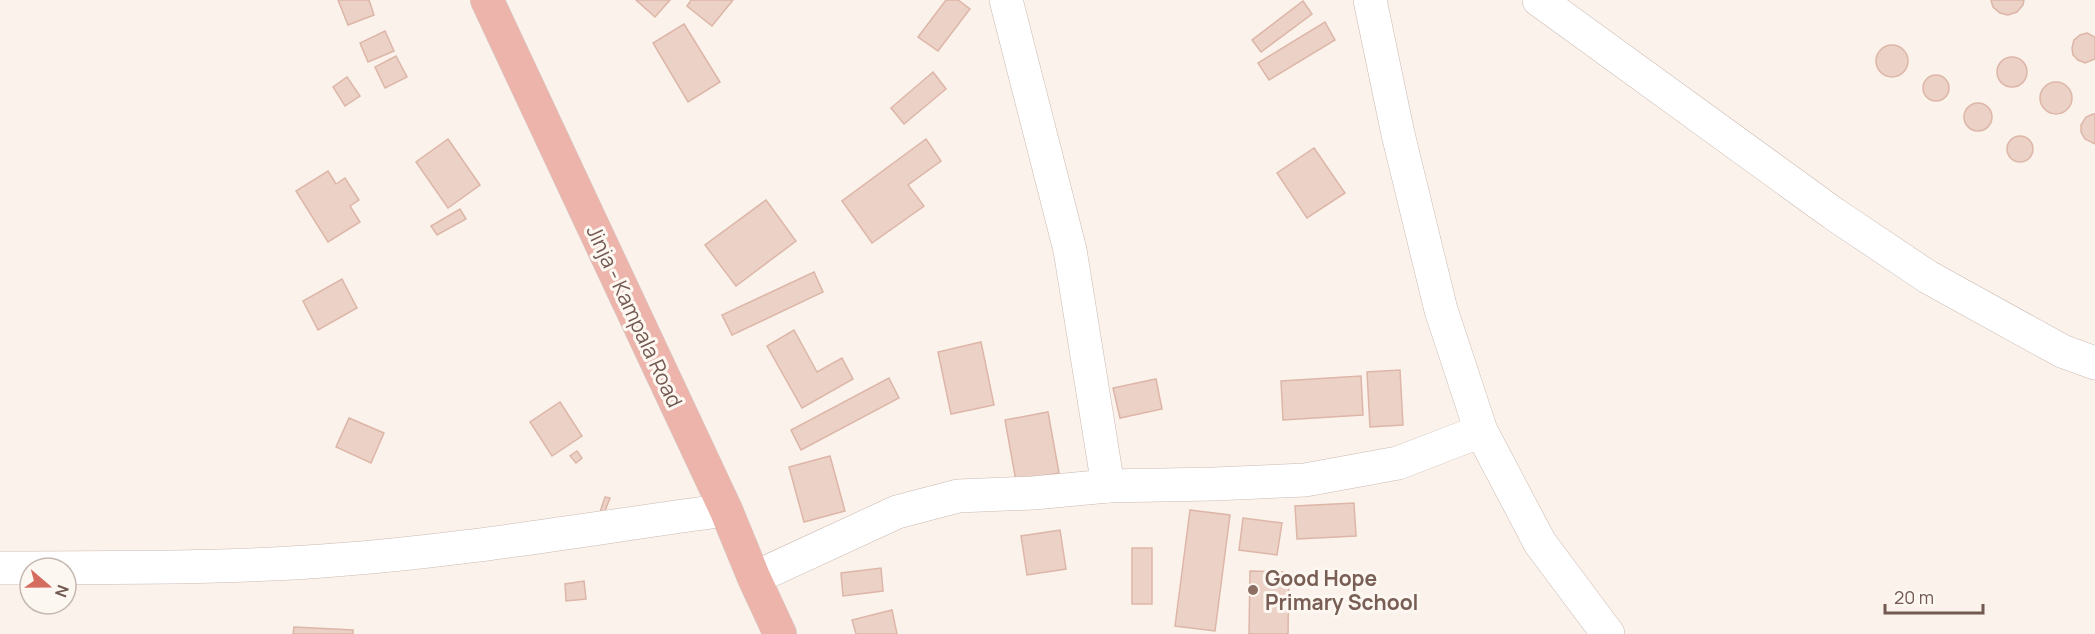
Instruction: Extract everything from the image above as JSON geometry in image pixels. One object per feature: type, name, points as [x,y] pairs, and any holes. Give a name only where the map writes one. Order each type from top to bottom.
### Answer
[{"type":"highway","name":"Jinja - Kampala Road","points":[[487,0],[726,510],[780,634]]},
{"type":"street","points":[[1006,0],[1070,250],[1108,486]]},
{"type":"street","points":[[1370,0],[1398,134],[1441,310],[1481,431],[1540,543],[1608,634]]},
{"type":"street","points":[[1539,0],[1806,194],[1929,277],[2062,351],[2095,363]]},
{"type":"street","points":[[754,578],[897,512],[958,496],[1033,493],[1108,486],[1305,480],[1398,463],[1481,431]]},
{"type":"street","points":[[0,568],[206,566],[322,561],[439,549],[726,510]]},
{"type":"building","points":[[338,0],[369,0],[374,15],[348,25]]},
{"type":"building","points":[[636,0],[670,0],[655,17]]},
{"type":"building","points":[[691,0],[733,0],[712,26],[687,6]]},
{"type":"building","points":[[946,0],[958,0],[970,9],[938,51],[918,37]]},
{"type":"building","points":[[1991,0],[2024,0],[2017,12],[2008,15],[2000,13],[1993,7]]},
{"type":"building","points":[[1303,1],[1312,14],[1261,52],[1252,40]]},
{"type":"building","points":[[1325,22],[1335,40],[1269,80],[1258,63]]},
{"type":"building","points":[[684,24],[720,82],[688,102],[653,43]]},
{"type":"building","points":[[385,31],[394,51],[368,62],[360,43]]},
{"type":"building","points":[[2087,33],[2095,37],[2095,59],[2085,63],[2073,55],[2072,48],[2074,40]]},
{"type":"building","points":[[1892,45],[1903,50],[1908,61],[1903,72],[1892,77],[1881,72],[1876,61],[1881,50]]},
{"type":"building","points":[[396,56],[407,77],[385,88],[375,67]]},
{"type":"building","points":[[2012,57],[2023,61],[2027,72],[2023,83],[2012,87],[2001,83],[1997,72],[2001,61]]},
{"type":"building","points":[[933,72],[946,89],[904,124],[891,108]]},
{"type":"building","points":[[1936,75],[1945,79],[1949,88],[1945,97],[1936,101],[1927,97],[1923,88],[1927,79]]},
{"type":"building","points":[[347,77],[360,96],[345,106],[333,87]]},
{"type":"building","points":[[2056,82],[2067,87],[2072,98],[2067,109],[2056,114],[2045,109],[2040,98],[2045,87]]},
{"type":"building","points":[[1978,103],[1988,107],[1992,117],[1988,127],[1978,131],[1968,127],[1964,117],[1968,107]]},
{"type":"building","points":[[2095,114],[2095,144],[2085,139],[2081,132],[2081,125],[2086,117]]},
{"type":"building","points":[[2020,136],[2030,139],[2033,149],[2030,159],[2020,162],[2010,159],[2007,149],[2010,139]]},
{"type":"building","points":[[448,139],[480,185],[448,208],[416,162]]},
{"type":"building","points":[[926,139],[941,161],[908,185],[924,206],[872,243],[842,201]]},
{"type":"building","points":[[1314,148],[1345,193],[1307,218],[1277,173]]},
{"type":"building","points":[[328,171],[336,184],[345,178],[359,200],[350,206],[360,222],[328,242],[296,191]]},
{"type":"building","points":[[766,200],[796,241],[736,286],[705,245]]},
{"type":"building","points":[[460,209],[466,219],[437,235],[431,226]]},
{"type":"building","points":[[814,272],[823,292],[732,335],[722,315]]},
{"type":"building","points":[[342,279],[357,308],[318,330],[303,301]]},
{"type":"building","points":[[794,330],[817,372],[842,358],[853,379],[802,408],[767,346]]},
{"type":"building","points":[[981,342],[994,405],[951,414],[938,352]]},
{"type":"building","points":[[1400,370],[1403,425],[1370,427],[1367,372]]},
{"type":"building","points":[[1361,376],[1363,415],[1283,420],[1281,381]]},
{"type":"building","points":[[889,378],[899,398],[801,450],[791,430]]},
{"type":"building","points":[[1156,379],[1162,409],[1120,418],[1113,388]]},
{"type":"building","points":[[560,402],[582,436],[552,456],[530,422]]},
{"type":"building","points":[[1048,412],[1059,473],[1016,481],[1005,420]]},
{"type":"building","points":[[349,418],[384,433],[371,463],[336,447]]},
{"type":"building","points":[[577,451],[582,458],[576,463],[570,456]]},
{"type":"building","points":[[830,456],[845,511],[804,522],[789,467]]},
{"type":"building","points":[[605,497],[610,498],[603,516],[599,515]]},
{"type":"building","points":[[1354,503],[1356,536],[1297,539],[1295,506]]},
{"type":"building","points":[[1190,510],[1230,515],[1215,631],[1175,626]]},
{"type":"building","points":[[1243,518],[1282,523],[1277,555],[1239,550]]},
{"type":"building","points":[[1060,530],[1066,569],[1027,575],[1021,536]]},
{"type":"building","points":[[1132,548],[1152,548],[1152,604],[1132,604]]},
{"type":"building","points":[[881,568],[883,591],[843,596],[841,573]]},
{"type":"building","points":[[1250,571],[1289,572],[1288,634],[1249,634]]},
{"type":"building","points":[[584,581],[586,599],[566,601],[565,584]]},
{"type":"building","points":[[892,610],[897,634],[856,634],[852,620]]},
{"type":"building","points":[[294,627],[353,630],[353,634],[293,634]]},
{"type":"place","name":"Good Hope Primary School","points":[[1253,590]]}]
